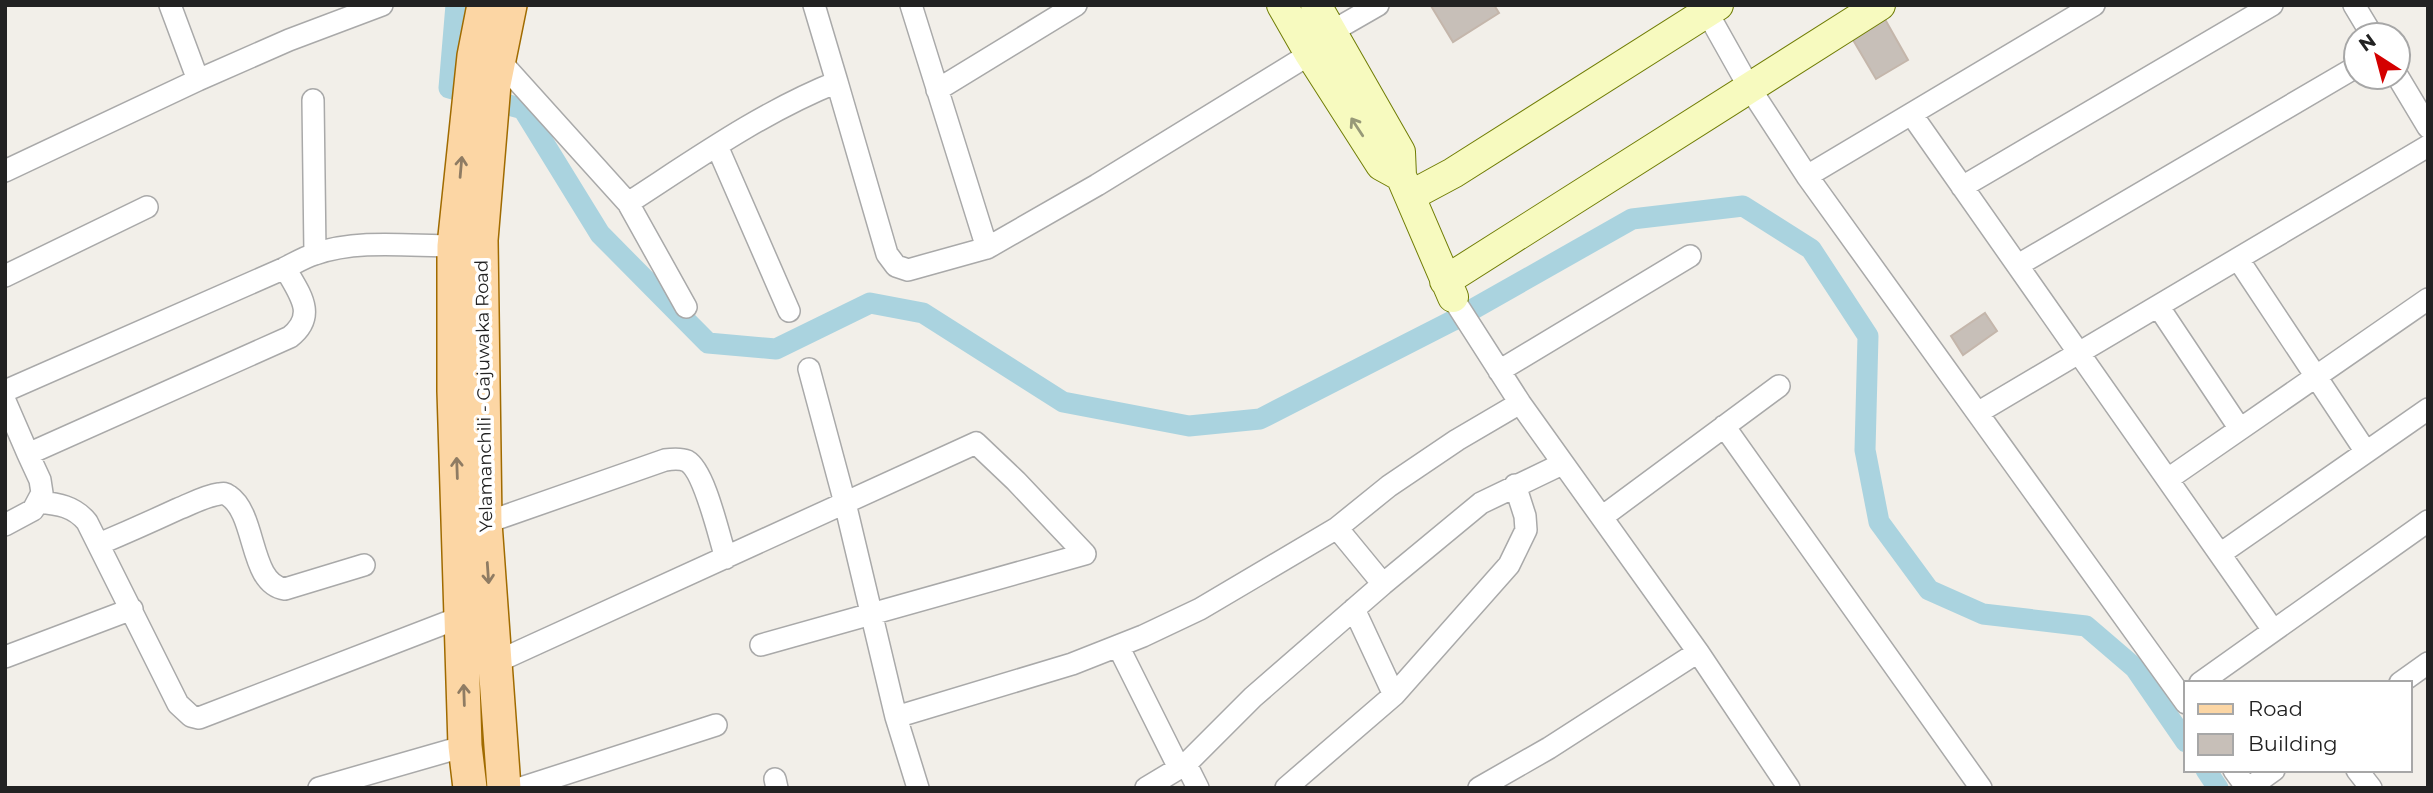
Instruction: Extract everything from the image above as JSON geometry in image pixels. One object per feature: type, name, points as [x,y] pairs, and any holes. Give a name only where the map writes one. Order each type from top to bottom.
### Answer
[{"type":"main road","name":"Yelamanchili - Gajuwaka Road","points":[[484,5],[489,67]]},
{"type":"main road","name":"Yelamanchili - Gajuwaka Road","points":[[470,788],[466,746],[454,391],[454,246],[471,207],[478,134],[489,67],[510,5]]},
{"type":"main road","name":"Yelamanchili - Gajuwaka Road","points":[[471,207],[481,240],[485,523],[504,788]]},
{"type":"street","points":[[170,5],[198,80]]},
{"type":"street","points":[[5,171],[289,40],[383,5]]},
{"type":"street","points":[[814,5],[887,254],[896,266],[908,271],[988,248],[1097,185],[1310,54]]},
{"type":"street","points":[[911,5],[988,248]]},
{"type":"street","points":[[937,90],[1076,5]]},
{"type":"street","points":[[1282,5],[1381,165],[1405,186]]},
{"type":"street","points":[[1316,5],[1400,152],[1405,186],[1455,301],[1562,464],[1698,652],[1778,784]]},
{"type":"street","points":[[1331,32],[1378,5]]},
{"type":"street","points":[[1455,301],[1749,86],[1880,5]]},
{"type":"street","points":[[1807,176],[2094,5]]},
{"type":"street","points":[[1962,187],[2272,5]]},
{"type":"street","points":[[2354,5],[2364,21]]},
{"type":"street","points":[[1405,186],[1453,173],[1709,7],[1749,86],[1807,176],[2184,696]]},
{"type":"street","points":[[489,67],[628,203],[686,307]]},
{"type":"street","points":[[2018,265],[2342,75]]},
{"type":"street","points":[[628,203],[759,118],[837,82]]},
{"type":"street","points":[[2406,91],[2428,127]]},
{"type":"street","points":[[313,100],[315,254]]},
{"type":"street","points":[[1912,115],[2273,630]]},
{"type":"street","points":[[717,146],[789,311]]},
{"type":"street","points":[[1979,412],[2428,146]]},
{"type":"street","points":[[5,276],[147,207]]},
{"type":"street","points":[[5,391],[315,254],[360,246],[454,246]]},
{"type":"street","points":[[1499,371],[1690,256]]},
{"type":"street","points":[[2238,259],[2366,452]]},
{"type":"street","points":[[28,454],[290,337],[299,330],[305,320],[301,299],[285,268]]},
{"type":"street","points":[[2168,479],[2428,299]]},
{"type":"street","points":[[2158,306],[2240,429]]},
{"type":"street","points":[[809,369],[845,503],[896,717],[918,788]]},
{"type":"street","points":[[1602,517],[1779,386]]},
{"type":"street","points":[[5,401],[40,480],[43,493],[33,510],[5,524]]},
{"type":"street","points":[[896,717],[1072,664],[1200,609],[1338,528],[1389,486],[1457,440],[1520,403]]},
{"type":"street","points":[[2220,554],[2428,409]]},
{"type":"street","points":[[1724,426],[1981,788]]},
{"type":"street","points":[[494,663],[976,443],[1085,554],[761,645]]},
{"type":"street","points":[[485,523],[665,460],[678,459],[687,461],[699,475],[726,558]]},
{"type":"street","points":[[1146,788],[1183,766],[1253,697],[1383,583],[1481,503],[1562,464]]},
{"type":"street","points":[[1286,788],[1394,695],[1509,565],[1526,530],[1525,516],[1515,485]]},
{"type":"street","points":[[99,544],[195,502],[225,494],[231,497],[242,511],[264,575],[277,588],[285,589],[365,565]]},
{"type":"street","points":[[39,502],[60,505],[79,513],[99,544],[178,704],[191,716],[200,718],[461,617]]},
{"type":"street","points":[[2203,681],[2428,521]]},
{"type":"street","points":[[1338,528],[1383,583]]},
{"type":"street","points":[[5,657],[132,609]]},
{"type":"street","points":[[1354,609],[1394,695]]},
{"type":"street","points":[[1118,646],[1183,766],[1198,788]]},
{"type":"street","points":[[1479,788],[1549,748],[1698,652]]},
{"type":"street","points":[[2403,681],[2428,663]]},
{"type":"street","points":[[521,788],[716,725]]},
{"type":"street","points":[[319,788],[466,746]]},
{"type":"street","points":[[2236,772],[2248,788],[2271,772]]},
{"type":"street","points":[[2359,772],[2371,788]]},
{"type":"building","points":[[1494,5],[1499,13],[1453,42],[1431,6]]},
{"type":"building","points":[[1882,14],[1908,60],[1876,79],[1849,33]]},
{"type":"building","points":[[1985,313],[1997,331],[1963,355],[1951,336]]},
{"type":"waterway","points":[[456,5],[449,88],[523,109],[600,234],[708,343],[776,349],[870,303],[923,313],[1063,402],[1189,426],[1260,419],[1452,321],[1632,219],[1743,206],[1811,249],[1868,336],[1865,450],[1879,522],[1929,590],[1983,614],[2086,626],[2135,668],[2184,739]]},
{"type":"waterway","points":[[2207,772],[2218,788]]}]
